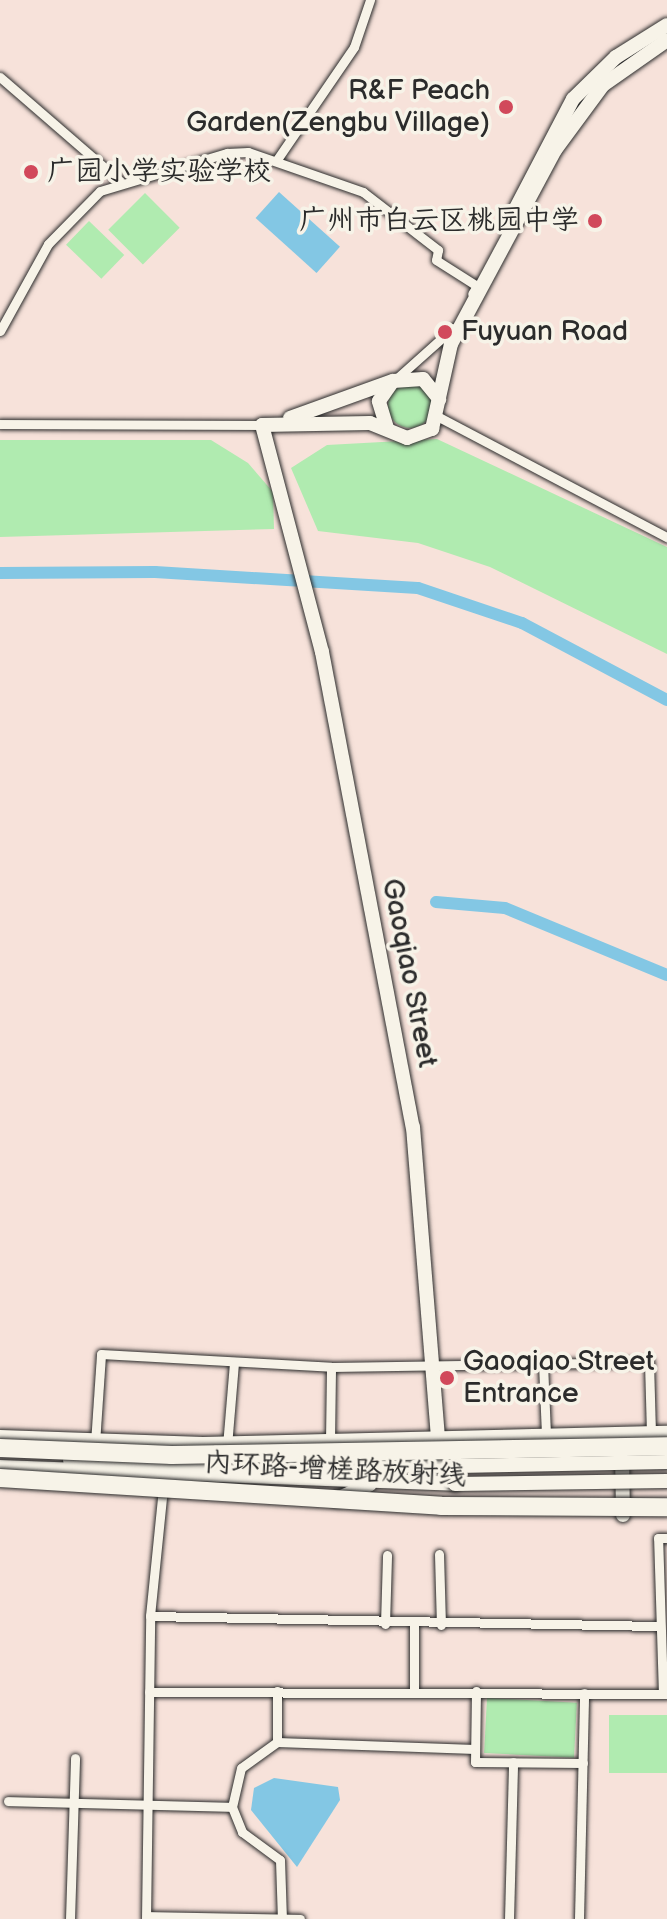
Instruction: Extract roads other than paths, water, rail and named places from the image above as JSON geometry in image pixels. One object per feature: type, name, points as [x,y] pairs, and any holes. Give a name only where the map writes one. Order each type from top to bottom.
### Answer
[{"type":"highway","name":"内环路-增槎路放射线","points":[[0,1448],[187,1455],[667,1447]]},
{"type":"highway","name":"内环路-增槎路放射线","points":[[0,1478],[441,1506],[665,1512]]},
{"type":"street","points":[[276,161],[354,47],[370,0]]},
{"type":"street","points":[[262,425],[343,405],[393,381],[439,347],[477,286],[550,148],[589,82],[667,25]]},
{"type":"street","points":[[0,424],[387,428],[417,437],[440,410],[451,344],[550,148],[603,85],[667,40]]},
{"type":"street","points":[[0,77],[120,181]]},
{"type":"street","points":[[0,331],[48,244],[120,181],[227,153],[276,161],[363,192],[438,250],[436,260],[477,286]]},
{"type":"street","points":[[393,381],[423,379],[440,410],[667,537]]},
{"type":"street","points":[[387,428],[379,401],[393,381]]},
{"type":"street","name":"Gaoqiao Street","points":[[262,425],[307,595],[413,1127],[437,1364],[438,1438]]},
{"type":"street","points":[[95,1443],[101,1354],[331,1367],[649,1362],[651,1433],[667,1447]]},
{"type":"street","points":[[230,1456],[234,1362]]},
{"type":"street","points":[[543,1363],[546,1435]]},
{"type":"street","points":[[330,1441],[331,1367]]},
{"type":"street","points":[[0,1456],[118,1462],[230,1456],[330,1441],[667,1433]]},
{"type":"street","points":[[622,1434],[623,1516]]},
{"type":"street","points":[[0,1437],[95,1443],[203,1444],[230,1456],[457,1466],[667,1462]]},
{"type":"street","points":[[118,1462],[145,1444]]},
{"type":"street","points":[[0,1467],[370,1484],[667,1481]]},
{"type":"street","points":[[52,1489],[88,1473]]},
{"type":"street","points":[[164,1476],[150,1616],[146,1918],[300,1919]]},
{"type":"street","points":[[322,1506],[370,1484]]},
{"type":"street","points":[[0,1486],[322,1506],[623,1516],[665,1512]]},
{"type":"street","points":[[149,1692],[414,1690],[665,1694],[657,1626],[658,1538],[667,1538]]},
{"type":"street","points":[[439,1554],[441,1625]]},
{"type":"street","points":[[385,1624],[387,1555]]},
{"type":"street","points":[[150,1616],[414,1625],[657,1626]]},
{"type":"street","points":[[414,1625],[414,1690]]},
{"type":"street","points":[[277,1691],[277,1742]]},
{"type":"street","points":[[476,1691],[475,1762],[583,1763]]},
{"type":"street","points":[[579,1919],[584,1693]]},
{"type":"street","points":[[282,1919],[280,1860],[242,1832],[232,1807],[241,1768],[277,1742],[475,1749]]},
{"type":"street","points":[[70,1919],[75,1758]]},
{"type":"street","points":[[509,1919],[513,1762]]},
{"type":"street","points":[[8,1801],[73,1806],[232,1807]]},
{"type":"water","points":[[279,192],[340,247],[317,273],[256,218]]},
{"type":"water","points":[[274,1778],[338,1787],[340,1800],[297,1867],[251,1810],[254,1788]]},
{"type":"waterway","points":[[0,573],[155,572],[418,588],[522,623],[667,700]]},
{"type":"waterway","points":[[436,902],[505,908],[667,975]]},
{"type":"place","name":"R&F Peach Garden(Zengbu Village)","points":[[506,107]]},
{"type":"place","name":"广园小学实验学校","points":[[31,172]]},
{"type":"place","name":"广州市白云区桃园中学","points":[[595,221]]},
{"type":"place","name":"Fuyuan Road","points":[[445,332]]},
{"type":"place","name":"Gaoqiao Street Entrance","points":[[447,1378]]}]
